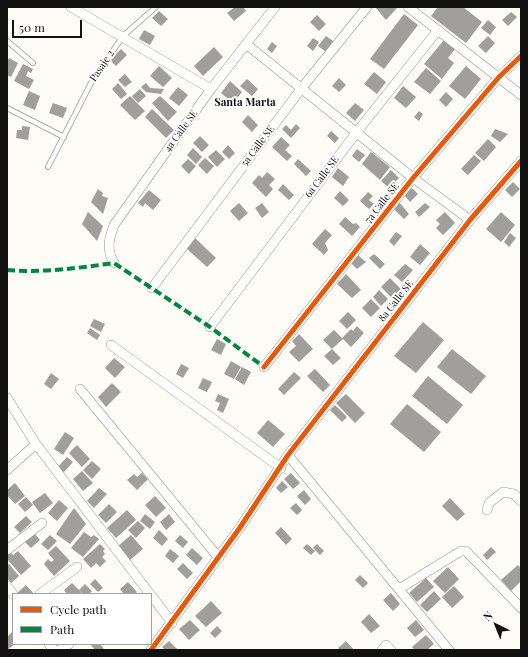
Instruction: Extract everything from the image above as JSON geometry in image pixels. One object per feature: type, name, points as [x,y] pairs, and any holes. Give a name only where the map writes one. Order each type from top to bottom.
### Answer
[{"type":"street","points":[[71,7],[212,89]]},
{"type":"street","name":"4a Calle SE","points":[[114,263],[108,253],[109,239],[114,224],[212,89],[275,7]]},
{"type":"street","name":"5a Calle SE","points":[[152,288],[301,89],[366,7]]},
{"type":"street","points":[[408,7],[521,95]]},
{"type":"street","name":"6a Calle SE","points":[[210,328],[356,133],[438,30]]},
{"type":"street","points":[[246,44],[413,178],[470,220]]},
{"type":"street","name":"7a Calle SE","points":[[264,367],[413,178],[499,77],[521,56]]},
{"type":"street","name":"8a Calle SE","points":[[151,650],[219,558],[281,468],[288,454],[470,220],[521,161]]},
{"type":"street","points":[[111,345],[281,468]]},
{"type":"street","points":[[80,389],[219,558]]},
{"type":"street","points":[[7,398],[36,444],[150,593]]},
{"type":"street","points":[[7,470],[36,444]]},
{"type":"street","points":[[288,454],[448,650]]},
{"type":"street","points":[[487,510],[489,503],[503,492],[514,494],[521,501]]},
{"type":"street","points":[[7,550],[42,523]]},
{"type":"street","points":[[399,589],[461,551],[466,551],[521,608]]},
{"type":"street","points":[[41,593],[77,567]]},
{"type":"street","points":[[152,595],[172,623]]},
{"type":"street","points":[[382,650],[386,644],[391,650]]},
{"type":"lane","name":"Pasaje 2","points":[[48,167],[91,83],[123,36],[156,7]]},
{"type":"lane","points":[[7,41],[33,63]]},
{"type":"lane","points":[[7,108],[64,137]]},
{"type":"building","points":[[235,7],[243,7],[246,11],[234,21],[227,13]]},
{"type":"building","points":[[375,7],[396,7],[397,8],[386,20]]},
{"type":"building","points":[[438,7],[463,7],[482,22],[466,43],[431,16]]},
{"type":"building","points":[[159,11],[168,19],[161,26],[152,18]]},
{"type":"building","points":[[511,12],[517,17],[508,26],[502,20]]},
{"type":"building","points":[[404,14],[418,25],[384,69],[370,59]]},
{"type":"building","points":[[317,15],[326,24],[319,31],[310,22]]},
{"type":"building","points":[[488,20],[496,27],[490,35],[481,28]]},
{"type":"building","points":[[144,30],[155,36],[150,45],[139,39]]},
{"type":"building","points":[[326,36],[333,41],[326,52],[318,46]]},
{"type":"building","points":[[488,36],[495,43],[486,53],[478,46]]},
{"type":"building","points":[[313,38],[319,42],[313,51],[307,46]]},
{"type":"building","points":[[444,40],[455,49],[448,58],[454,63],[442,79],[424,64]]},
{"type":"building","points":[[272,42],[277,46],[272,53],[267,49]]},
{"type":"building","points":[[214,47],[223,57],[203,76],[194,66]]},
{"type":"building","points":[[121,49],[127,55],[116,66],[110,60]]},
{"type":"building","points":[[9,58],[18,63],[11,77],[7,75],[7,62]]},
{"type":"building","points":[[23,64],[33,69],[31,73],[28,71],[26,76],[34,80],[29,89],[14,81]]},
{"type":"building","points":[[159,66],[172,78],[163,87],[150,76]]},
{"type":"building","points":[[466,66],[481,79],[465,99],[449,86]]},
{"type":"building","points":[[426,68],[441,81],[430,94],[414,82]]},
{"type":"building","points":[[374,72],[386,82],[377,94],[364,84]]},
{"type":"building","points":[[125,74],[132,82],[125,87],[118,80]]},
{"type":"building","points":[[339,78],[346,85],[339,92],[332,86]]},
{"type":"building","points":[[247,79],[258,89],[252,96],[240,86]]},
{"type":"building","points":[[230,81],[242,92],[233,103],[221,93]]},
{"type":"building","points":[[118,83],[127,94],[121,99],[112,89]]},
{"type":"building","points":[[146,83],[150,88],[164,89],[161,94],[146,92],[141,87]]},
{"type":"building","points":[[403,86],[416,97],[406,108],[394,98]]},
{"type":"building","points":[[178,87],[188,95],[179,106],[169,98]]},
{"type":"building","points":[[140,89],[146,96],[138,103],[132,96]]},
{"type":"building","points":[[29,91],[40,96],[35,110],[23,105]]},
{"type":"building","points":[[446,92],[453,99],[446,107],[439,100]]},
{"type":"building","points":[[130,96],[145,111],[135,120],[120,105]]},
{"type":"building","points":[[160,96],[177,112],[168,121],[152,103]]},
{"type":"building","points":[[53,103],[67,108],[63,118],[49,113]]},
{"type":"building","points":[[355,103],[364,110],[355,121],[346,113]]},
{"type":"building","points":[[152,109],[174,130],[166,138],[145,117]]},
{"type":"building","points":[[419,111],[423,114],[419,121],[414,117]]},
{"type":"building","points":[[248,115],[258,125],[252,132],[242,122]]},
{"type":"building","points":[[296,124],[300,128],[291,138],[282,129],[286,125],[291,130]]},
{"type":"building","points":[[22,126],[30,127],[28,140],[16,138],[17,130],[22,130]]},
{"type":"building","points":[[495,129],[508,134],[500,142],[491,136]]},
{"type":"building","points":[[331,131],[339,138],[335,143],[327,136]]},
{"type":"building","points":[[200,136],[209,145],[202,152],[193,143]]},
{"type":"building","points":[[281,137],[290,145],[285,150],[292,156],[287,161],[272,147]]},
{"type":"building","points":[[488,139],[496,147],[484,161],[475,153]]},
{"type":"building","points":[[228,145],[235,153],[229,159],[222,152]]},
{"type":"building","points":[[193,148],[202,157],[196,164],[187,155]]},
{"type":"building","points":[[357,149],[365,155],[359,162],[352,156]]},
{"type":"building","points":[[216,150],[225,159],[217,167],[208,157]]},
{"type":"building","points":[[371,152],[390,167],[380,180],[362,164]]},
{"type":"building","points":[[474,155],[481,161],[468,175],[461,169]]},
{"type":"building","points":[[205,158],[214,166],[207,174],[198,165]]},
{"type":"building","points":[[188,159],[196,166],[189,174],[181,166]]},
{"type":"building","points":[[298,159],[311,171],[306,176],[294,164]]},
{"type":"building","points":[[338,168],[349,177],[343,186],[332,177]]},
{"type":"building","points":[[391,170],[399,178],[389,188],[381,181]]},
{"type":"building","points":[[267,172],[275,179],[269,185],[273,189],[266,197],[252,183],[259,175],[262,178]]},
{"type":"building","points":[[513,182],[520,189],[512,197],[505,190]]},
{"type":"building","points":[[283,184],[294,195],[289,200],[278,190]]},
{"type":"building","points":[[412,188],[418,194],[410,202],[404,195]]},
{"type":"building","points":[[98,189],[103,193],[102,196],[108,198],[103,214],[91,202]]},
{"type":"building","points":[[149,190],[161,200],[153,210],[145,203],[143,207],[138,203]]},
{"type":"building","points":[[340,191],[349,200],[343,206],[334,198]]},
{"type":"building","points":[[368,192],[373,196],[369,200],[374,204],[369,209],[360,201]]},
{"type":"building","points":[[399,202],[409,214],[404,219],[393,208]]},
{"type":"building","points":[[239,203],[248,213],[239,221],[230,211]]},
{"type":"building","points":[[262,203],[269,212],[262,218],[255,208]]},
{"type":"building","points":[[425,203],[430,207],[419,217],[415,212]]},
{"type":"building","points":[[88,212],[103,226],[97,241],[82,224]]},
{"type":"building","points":[[445,212],[455,223],[443,235],[436,228],[440,224],[436,220]]},
{"type":"building","points":[[501,212],[515,225],[501,242],[486,229]]},
{"type":"building","points":[[345,217],[353,224],[356,223],[360,227],[352,236],[339,224]]},
{"type":"building","points":[[325,229],[332,235],[325,243],[328,250],[324,255],[312,244]]},
{"type":"building","points":[[396,232],[402,236],[394,246],[389,241]]},
{"type":"building","points":[[510,233],[516,238],[509,247],[504,242]]},
{"type":"building","points":[[195,238],[216,258],[207,267],[186,248]]},
{"type":"building","points":[[420,244],[430,253],[420,265],[410,257]]},
{"type":"building","points":[[374,254],[385,264],[380,269],[369,258]]},
{"type":"building","points":[[358,255],[366,262],[357,269],[351,263]]},
{"type":"building","points":[[405,264],[413,270],[402,282],[394,275]]},
{"type":"building","points":[[346,274],[361,290],[352,298],[337,284]]},
{"type":"building","points":[[390,278],[401,289],[392,298],[381,287]]},
{"type":"building","points":[[379,290],[388,299],[381,306],[373,297]]},
{"type":"building","points":[[371,299],[380,308],[371,317],[362,308]]},
{"type":"building","points":[[348,312],[356,320],[347,329],[339,321]]},
{"type":"building","points":[[94,319],[105,324],[101,332],[90,326]]},
{"type":"building","points":[[423,322],[444,340],[416,373],[394,356]]},
{"type":"building","points":[[357,326],[364,333],[351,347],[343,339],[332,349],[323,340],[334,330],[342,338],[351,329],[353,331]]},
{"type":"building","points":[[90,328],[100,335],[97,340],[87,333]]},
{"type":"building","points":[[299,334],[313,349],[299,362],[289,352],[296,346],[292,341]]},
{"type":"building","points":[[217,339],[226,344],[221,355],[211,350]]},
{"type":"building","points":[[332,349],[341,358],[333,365],[324,356]]},
{"type":"building","points":[[452,349],[486,376],[471,394],[437,367]]},
{"type":"building","points":[[114,358],[125,367],[115,378],[105,368]]},
{"type":"building","points":[[231,361],[241,367],[234,379],[224,374]]},
{"type":"building","points":[[181,364],[189,368],[183,378],[176,374]]},
{"type":"building","points":[[242,367],[251,372],[244,385],[235,379]]},
{"type":"building","points":[[315,369],[330,385],[323,392],[307,376]]},
{"type":"building","points":[[294,372],[301,378],[284,395],[278,389]]},
{"type":"building","points":[[51,373],[59,379],[51,389],[44,384]]},
{"type":"building","points":[[428,376],[463,405],[447,424],[412,396]]},
{"type":"building","points":[[203,378],[212,382],[207,392],[198,388]]},
{"type":"building","points":[[112,383],[121,392],[106,407],[98,397]]},
{"type":"building","points":[[218,394],[229,399],[223,413],[217,410],[220,403],[215,401]]},
{"type":"building","points":[[346,394],[365,413],[355,423],[336,403]]},
{"type":"building","points":[[407,404],[441,432],[424,452],[390,424]]},
{"type":"building","points":[[335,405],[347,417],[342,422],[330,410]]},
{"type":"building","points":[[268,420],[285,434],[273,447],[257,433]]},
{"type":"building","points":[[65,432],[74,438],[63,455],[54,449]]},
{"type":"building","points":[[77,445],[90,459],[82,467],[69,453]]},
{"type":"building","points":[[67,457],[73,462],[63,473],[57,468]]},
{"type":"building","points":[[92,461],[101,469],[92,479],[83,470]]},
{"type":"building","points":[[82,471],[93,483],[83,491],[73,479]]},
{"type":"building","points":[[142,473],[148,479],[137,490],[127,480],[134,474],[137,477]]},
{"type":"building","points":[[291,473],[300,483],[293,489],[284,479]]},
{"type":"building","points":[[282,481],[288,487],[281,493],[276,488]]},
{"type":"building","points":[[15,483],[25,496],[15,504],[7,495],[7,490]]},
{"type":"building","points":[[99,488],[107,494],[94,508],[87,501]]},
{"type":"building","points":[[304,490],[311,499],[305,505],[297,496]]},
{"type":"building","points":[[45,493],[53,503],[40,513],[32,502]]},
{"type":"building","points":[[155,496],[166,508],[156,517],[145,505]]},
{"type":"building","points":[[26,497],[33,505],[25,512],[18,504]]},
{"type":"building","points":[[450,498],[465,514],[457,521],[442,506]]},
{"type":"building","points":[[59,500],[68,508],[57,521],[48,513]]},
{"type":"building","points":[[296,503],[302,510],[297,515],[290,508]]},
{"type":"building","points":[[109,504],[117,512],[106,523],[98,515]]},
{"type":"building","points":[[74,508],[86,524],[70,544],[56,534]]},
{"type":"building","points":[[127,510],[136,520],[116,538],[107,528]]},
{"type":"building","points":[[145,514],[155,522],[150,529],[140,521]]},
{"type":"building","points":[[169,514],[175,522],[166,530],[160,522]]},
{"type":"building","points":[[26,516],[32,522],[20,533],[14,527]]},
{"type":"building","points":[[138,521],[145,528],[136,538],[128,530]]},
{"type":"building","points":[[281,527],[292,539],[286,545],[275,533]]},
{"type":"building","points":[[159,530],[168,539],[162,546],[153,538]]},
{"type":"building","points":[[84,532],[91,537],[94,535],[99,539],[83,557],[71,548]]},
{"type":"building","points":[[34,533],[40,540],[31,548],[24,541]]},
{"type":"building","points":[[50,535],[57,541],[48,550],[41,544]]},
{"type":"building","points":[[131,535],[143,549],[130,560],[118,546]]},
{"type":"building","points":[[180,535],[188,542],[183,548],[175,541]]},
{"type":"building","points":[[100,544],[105,549],[103,551],[105,554],[102,557],[106,561],[100,567],[96,563],[91,568],[83,559]]},
{"type":"building","points":[[307,544],[315,551],[311,555],[303,548]]},
{"type":"building","points":[[317,544],[324,551],[320,555],[313,548]]},
{"type":"building","points":[[56,546],[70,561],[54,576],[44,564],[48,559],[51,562],[54,560],[48,553]]},
{"type":"building","points":[[491,547],[496,552],[487,560],[483,555]]},
{"type":"building","points":[[192,548],[203,558],[197,565],[186,555]]},
{"type":"building","points":[[170,549],[179,556],[173,563],[165,556]]},
{"type":"building","points":[[18,551],[31,566],[21,575],[7,559],[7,554],[10,552],[13,555]]},
{"type":"building","points":[[183,563],[193,573],[187,579],[177,569]]},
{"type":"building","points":[[9,564],[19,576],[11,583],[7,578],[7,565]]},
{"type":"building","points":[[518,565],[521,568],[521,581],[511,591],[501,580]]},
{"type":"building","points":[[448,567],[459,579],[445,593],[433,581]]},
{"type":"building","points":[[360,575],[368,583],[363,588],[355,580]]},
{"type":"building","points":[[426,578],[434,587],[417,602],[409,593]]},
{"type":"building","points":[[95,579],[103,588],[98,592],[90,584]]},
{"type":"building","points":[[128,582],[137,592],[123,593],[120,589]]},
{"type":"building","points":[[72,583],[81,593],[66,593],[64,590]]},
{"type":"building","points":[[85,584],[92,591],[90,593],[82,593],[79,590]]},
{"type":"building","points":[[26,585],[33,593],[17,593]]},
{"type":"building","points":[[454,586],[464,597],[452,608],[442,597]]},
{"type":"building","points":[[434,591],[441,599],[427,612],[420,605]]},
{"type":"building","points":[[391,593],[400,604],[393,611],[383,600]]},
{"type":"building","points":[[211,601],[222,613],[206,627],[195,616]]},
{"type":"building","points":[[369,614],[380,626],[371,633],[361,622]]},
{"type":"building","points":[[190,620],[200,630],[189,640],[179,629]]},
{"type":"building","points":[[416,620],[424,630],[415,637],[407,628]]},
{"type":"building","points":[[217,626],[222,631],[215,638],[210,633]]},
{"type":"building","points":[[12,632],[12,645],[14,645],[7,650],[7,637]]},
{"type":"building","points":[[426,635],[434,644],[427,650],[415,650],[412,647]]},
{"type":"building","points":[[169,641],[177,649],[165,650],[162,647]]},
{"type":"building","points":[[346,641],[354,650],[340,650],[338,648]]},
{"type":"building","points":[[91,645],[101,645],[105,650],[95,650]]},
{"type":"marked path","points":[[7,270],[47,270],[114,263],[210,327],[264,367]]},
{"type":"cycle path","points":[[264,367],[413,178],[499,77],[521,56]]},
{"type":"cycle path","points":[[151,650],[239,529],[288,455],[470,220],[521,161]]},
{"type":"district","name":"Santa Marta","points":[[245,103]]}]
